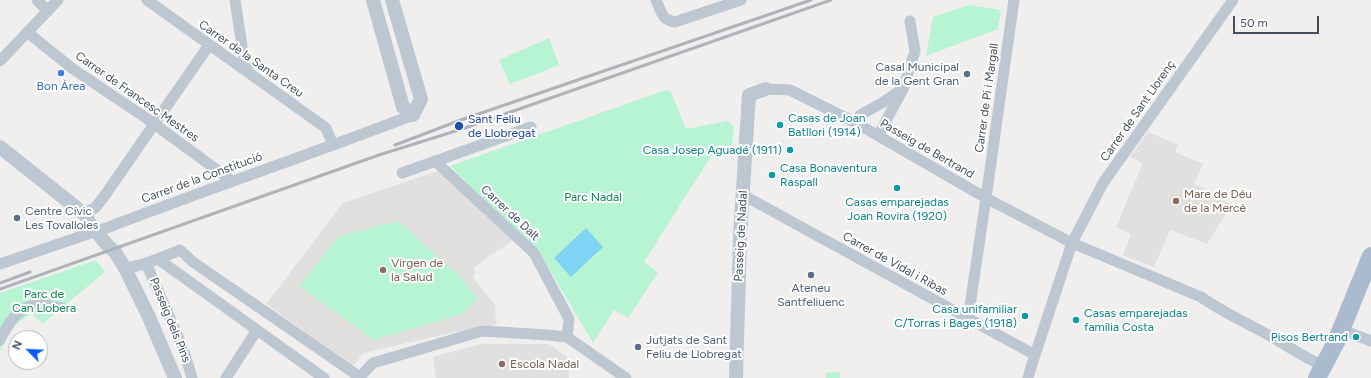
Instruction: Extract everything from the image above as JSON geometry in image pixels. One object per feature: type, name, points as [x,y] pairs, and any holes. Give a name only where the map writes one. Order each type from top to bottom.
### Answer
[{"type":"main road","points":[[1320,372],[1352,333],[1371,256]]},
{"type":"street","points":[[37,0],[48,11]]},
{"type":"street","points":[[0,61],[58,0]]},
{"type":"street","name":"Carrer de la Santa Creu","points":[[147,0],[326,128],[334,145]]},
{"type":"street","points":[[234,0],[243,53],[249,73]]},
{"type":"street","points":[[373,0],[403,107],[412,115],[421,99],[392,0]]},
{"type":"street","points":[[656,0],[664,17],[669,22],[675,22],[741,0]]},
{"type":"street","name":"Carrer de Pi i Margall","points":[[968,319],[1014,0]]},
{"type":"street","name":"Carrer de Sant Llorenç","points":[[1028,378],[1072,243],[1103,183],[1233,0]]},
{"type":"street","points":[[878,136],[903,89],[916,51],[910,21]]},
{"type":"street","name":"Carrer de Francesc Mestres","points":[[27,32],[73,69],[146,118],[232,181]]},
{"type":"street","points":[[0,147],[84,212],[95,208],[209,45]]},
{"type":"street","name":"Passeig de Bertrand","points":[[766,89],[790,90],[856,123],[986,198],[1072,243],[1200,297],[1211,305],[1271,336],[1311,360],[1320,372]]},
{"type":"street","name":"Passeig de Nadal","points":[[736,378],[740,245],[749,95],[766,89]]},
{"type":"street","points":[[856,123],[860,115],[903,89]]},
{"type":"street","name":"Carrer de la Constitució","points":[[0,264],[109,227],[412,115]]},
{"type":"street","points":[[402,173],[531,127]]},
{"type":"street","name":"Carrer de Dalt","points":[[435,161],[534,253],[569,319],[566,337]]},
{"type":"street","name":"Carrer de Vidal i Ribas","points":[[743,195],[1035,355]]},
{"type":"street","name":"Passeig dels Pins","points":[[84,212],[88,221],[108,246],[115,252],[125,268],[148,315],[175,378]]},
{"type":"street","points":[[125,268],[146,263],[180,250],[193,262],[360,377],[373,363],[482,331],[566,337],[626,378]]},
{"type":"street","points":[[158,259],[324,378]]},
{"type":"street","name":"Passeig dels Pins","points":[[146,263],[183,348],[192,378]]},
{"type":"street","points":[[0,340],[16,314],[26,307],[37,304],[62,308]]},
{"type":"street","points":[[226,378],[257,330]]},
{"type":"street","points":[[1352,333],[1371,341]]},
{"type":"shaded area","name":"Mare de Déu de la Mercè","points":[[1148,132],[1178,145],[1175,152],[1203,164],[1194,184],[1217,194],[1216,198],[1232,204],[1207,244],[1170,230],[1154,267],[1123,255],[1131,234],[1116,227],[1143,163],[1130,157]]},
{"type":"shaded area","name":"Virgen de la Salud","points":[[441,170],[513,240],[473,268],[476,273],[473,277],[495,305],[496,325],[455,332],[363,353],[353,367],[266,304],[343,203]]},
{"type":"shaded area","name":"Escola Nadal","points":[[481,344],[549,344],[570,359],[569,378],[436,378],[433,357]]},
{"type":"green space","points":[[969,5],[1001,10],[998,29],[926,56],[933,17]]},
{"type":"green space","points":[[549,38],[559,65],[510,84],[499,60]]},
{"type":"green space","name":"Parc Nadal","points":[[666,90],[671,92],[686,129],[727,121],[734,127],[732,146],[718,145],[644,262],[658,272],[628,318],[614,310],[593,343],[541,255],[450,166]]},
{"type":"green space","points":[[398,221],[461,277],[478,299],[462,314],[374,340],[299,286],[339,236]]},
{"type":"green space","name":"Parc de Can Llobera","points":[[96,260],[105,272],[42,324],[32,313],[13,326],[14,328],[12,330],[8,330],[0,351],[0,293]]},
{"type":"green space","points":[[840,372],[840,378],[826,378],[826,373]]},
{"type":"water","points":[[586,228],[603,247],[571,277],[554,258]]},
{"type":"railway","points":[[395,145],[458,121],[811,0]]},
{"type":"railway","points":[[0,289],[379,155],[462,129],[831,0]]},
{"type":"railway","points":[[0,283],[30,272]]},
{"type":"place","name":"Bon Àrea","points":[[61,73]]},
{"type":"place","name":"Casal Municipal de la Gent Gran","points":[[967,74]]},
{"type":"place","name":"Casas de Joan Batllori (1914)","points":[[780,125]]},
{"type":"place","name":"Sant Feliu de Llobregat","points":[[459,126]]},
{"type":"place","name":"Casa Josep Aguadé (1911)","points":[[790,150]]},
{"type":"place","name":"Casa Bonaventura Raspall","points":[[772,175]]},
{"type":"place","name":"Casas emparejadas Joan Rovira (1920)","points":[[897,188]]},
{"type":"place","name":"Mare de Déu de la Mercè","points":[[1176,201]]},
{"type":"place","name":"Centre Cívic Les Tovalloles","points":[[17,218]]},
{"type":"place","name":"Virgen de la Salud","points":[[383,270]]},
{"type":"place","name":"Ateneu Santfeliuenc","points":[[811,275]]},
{"type":"place","name":"Casa unifamiliar C/Torras i Bages (1918)","points":[[1025,316]]},
{"type":"place","name":"Casas emparejadas família Costa","points":[[1076,320]]},
{"type":"place","name":"Pisos Bertrand","points":[[1356,337]]},
{"type":"place","name":"Jutjats de Sant Feliu de Llobregat","points":[[638,347]]},
{"type":"place","name":"Escola Nadal","points":[[502,364]]}]
